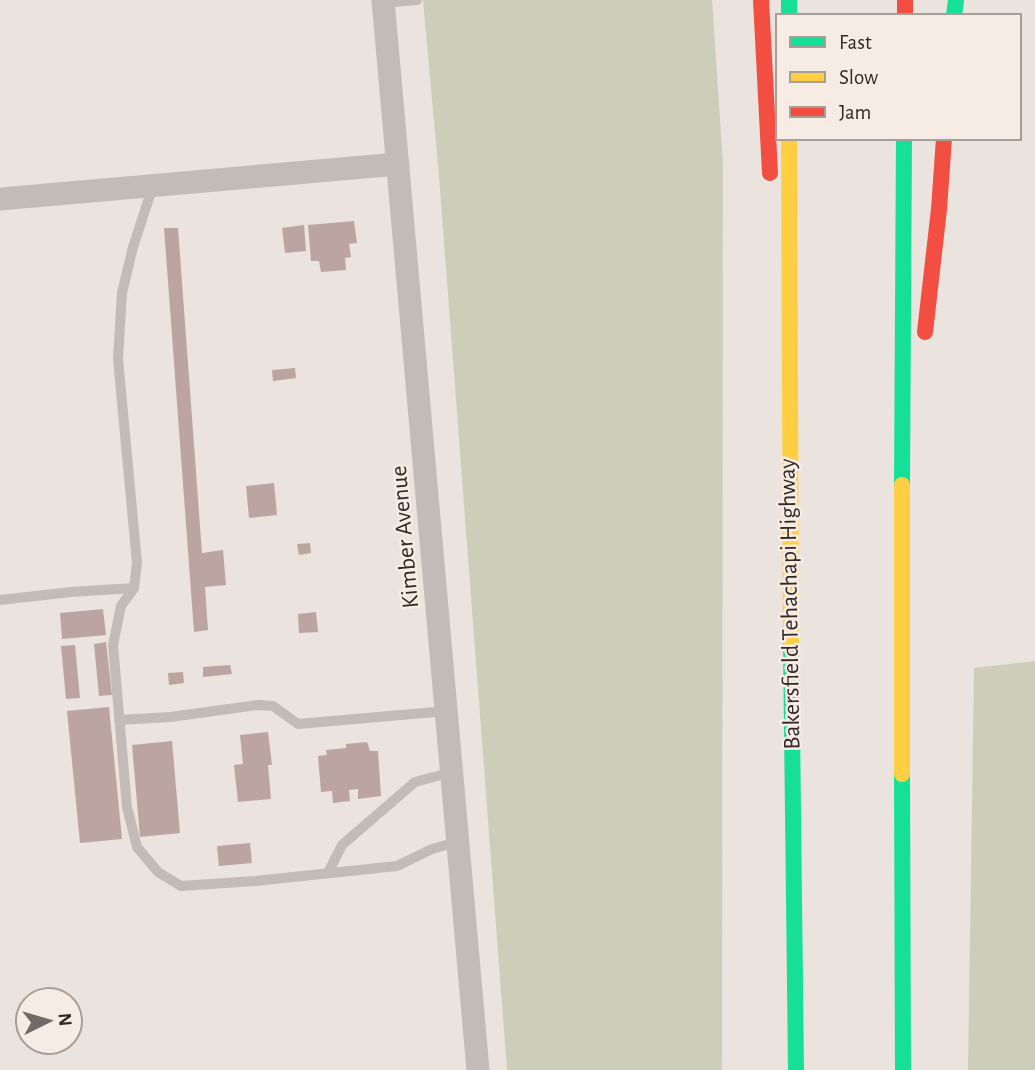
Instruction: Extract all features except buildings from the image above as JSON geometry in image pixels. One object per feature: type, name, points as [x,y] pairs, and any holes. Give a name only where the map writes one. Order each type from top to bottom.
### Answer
[{"type":"highway","points":[[761,0],[771,184]]},
{"type":"highway","name":"Bakersfield Tehachapi Highway","points":[[789,140],[789,524],[796,1070]]},
{"type":"highway","points":[[903,1070],[902,539],[905,140]]},
{"type":"highway","points":[[923,346],[939,209],[944,140]]},
{"type":"highway","points":[[774,239],[789,524]]},
{"type":"highway","points":[[902,539],[918,401]]},
{"type":"street","name":"Kimber Avenue","points":[[383,2],[478,1070]]},
{"type":"street","points":[[0,199],[398,164]]},
{"type":"lane","points":[[383,2],[417,0]]},
{"type":"lane","points":[[153,186],[133,247],[122,293],[118,359],[137,563],[134,587],[121,607],[113,645],[127,807],[137,847],[158,872],[181,886],[397,866],[432,849],[458,842]]},
{"type":"lane","points":[[0,600],[134,587]]},
{"type":"lane","points":[[119,720],[170,717],[258,705],[272,706],[298,724],[447,710]]},
{"type":"lane","points":[[328,873],[342,845],[415,782],[452,772]]},
{"type":"green space","points":[[423,0],[712,0],[723,164],[722,1070],[507,1070],[439,176]]},
{"type":"green space","points":[[1035,661],[1035,1070],[968,1070],[974,668]]},
{"type":"traffic: fast","points":[[789,0],[789,14]]},
{"type":"traffic: fast","points":[[954,14],[956,0]]},
{"type":"traffic: fast","points":[[902,485],[904,140]]},
{"type":"traffic: fast","points":[[791,641],[796,1070]]},
{"type":"traffic: fast","points":[[902,774],[903,1070]]},
{"type":"traffic: slow","points":[[789,140],[791,641]]},
{"type":"traffic: slow","points":[[902,485],[902,774]]},
{"type":"traffic: jam","points":[[761,0],[770,173]]},
{"type":"traffic: jam","points":[[905,0],[905,14]]},
{"type":"traffic: jam","points":[[925,332],[944,140]]}]
